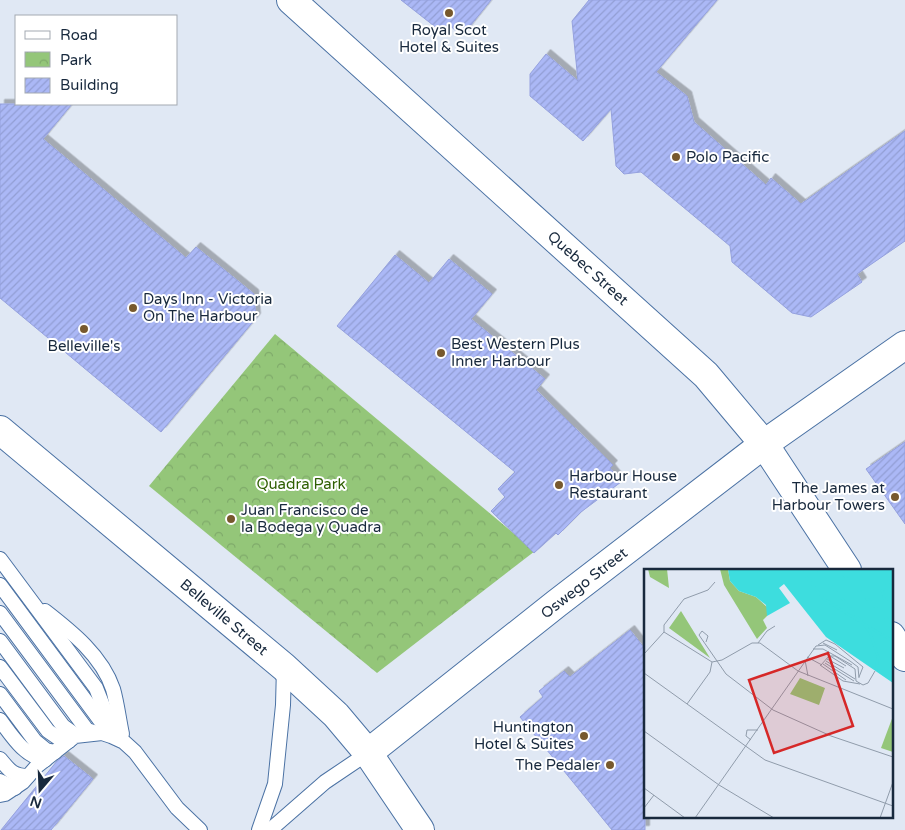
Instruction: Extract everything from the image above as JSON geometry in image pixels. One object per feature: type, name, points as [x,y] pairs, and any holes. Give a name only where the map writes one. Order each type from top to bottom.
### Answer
[{"type":"street","name":"Quebec Street","points":[[291,0],[706,375],[764,444],[846,569]]},
{"type":"street","name":"Oswego Street","points":[[368,753],[764,444],[905,345]]},
{"type":"street","name":"Belleville Street","points":[[0,430],[284,667],[336,715],[368,753],[420,830]]},
{"type":"street","points":[[892,638],[905,657]]},
{"type":"lane","points":[[0,558],[96,688],[118,739]]},
{"type":"lane","points":[[0,585],[118,739],[135,752],[177,808],[200,830]]},
{"type":"lane","points":[[0,613],[87,730],[96,734]]},
{"type":"lane","points":[[0,641],[63,726],[74,734],[75,738]]},
{"type":"lane","points":[[0,667],[48,731],[61,740],[102,733],[118,739]]},
{"type":"lane","points":[[259,830],[275,784],[283,705],[284,667]]},
{"type":"lane","points":[[0,694],[35,741],[50,756]]},
{"type":"lane","points":[[0,720],[14,739],[29,754],[50,756]]},
{"type":"lane","points":[[0,796],[15,788],[36,766],[75,738]]},
{"type":"lane","name":"Oswego Street","points":[[270,830],[325,782],[368,753]]},
{"type":"lane","points":[[0,759],[18,776],[28,776]]},
{"type":"lane","points":[[0,781],[15,788]]},
{"type":"green space","name":"Quadra Park","points":[[275,334],[535,551],[377,673],[149,486]]},
{"type":"building","name":"Royal Scot Hotel & Suites","points":[[401,0],[491,0],[462,36],[449,25],[443,33]]},
{"type":"building","name":"Polo Pacific","points":[[589,0],[717,0],[656,72],[687,96],[694,122],[766,185],[771,178],[801,204],[905,131],[905,241],[857,274],[862,282],[811,317],[792,313],[732,262],[730,246],[641,172],[624,174],[616,166],[611,109],[583,141],[530,96],[530,74],[546,54],[578,81],[572,21]]},
{"type":"building","name":"Days Inn - Victoria On The Harbour","points":[[0,104],[71,105],[43,139],[186,258],[196,247],[254,294],[256,318],[161,432],[0,298]]},
{"type":"building","name":"Best Western Plus Inner Harbour","points":[[395,255],[429,283],[449,259],[492,294],[471,319],[545,379],[536,390],[613,465],[610,468],[621,482],[581,512],[558,535],[556,533],[534,553],[491,511],[505,497],[498,489],[515,472],[337,326]]},
{"type":"building","name":"The James at Harbour Towers","points":[[905,442],[905,524],[866,469]]},
{"type":"building","name":"Huntington Hotel & Suites","points":[[630,630],[644,648],[645,830],[612,830],[520,717],[543,697],[539,691],[564,671],[570,677]]},
{"type":"building","points":[[64,756],[93,779],[51,830],[1,830],[57,761]]},
{"type":"place","name":"Royal Scot Hotel & Suites","points":[[449,13]]},
{"type":"place","name":"Polo Pacific","points":[[676,157]]},
{"type":"place","name":"Days Inn - Victoria On The Harbour","points":[[133,308]]},
{"type":"place","name":"Belleville's","points":[[84,329]]},
{"type":"place","name":"Best Western Plus Inner Harbour","points":[[441,353]]},
{"type":"place","name":"Harbour House Restaurant","points":[[559,485]]},
{"type":"place","name":"The James at Harbour Towers","points":[[895,497]]},
{"type":"place","name":"Juan Francisco de la Bodega y Quadra","points":[[231,519]]},
{"type":"place","name":"Huntington Hotel & Suites","points":[[584,736]]},
{"type":"place","name":"The Pedaler","points":[[610,765]]}]
